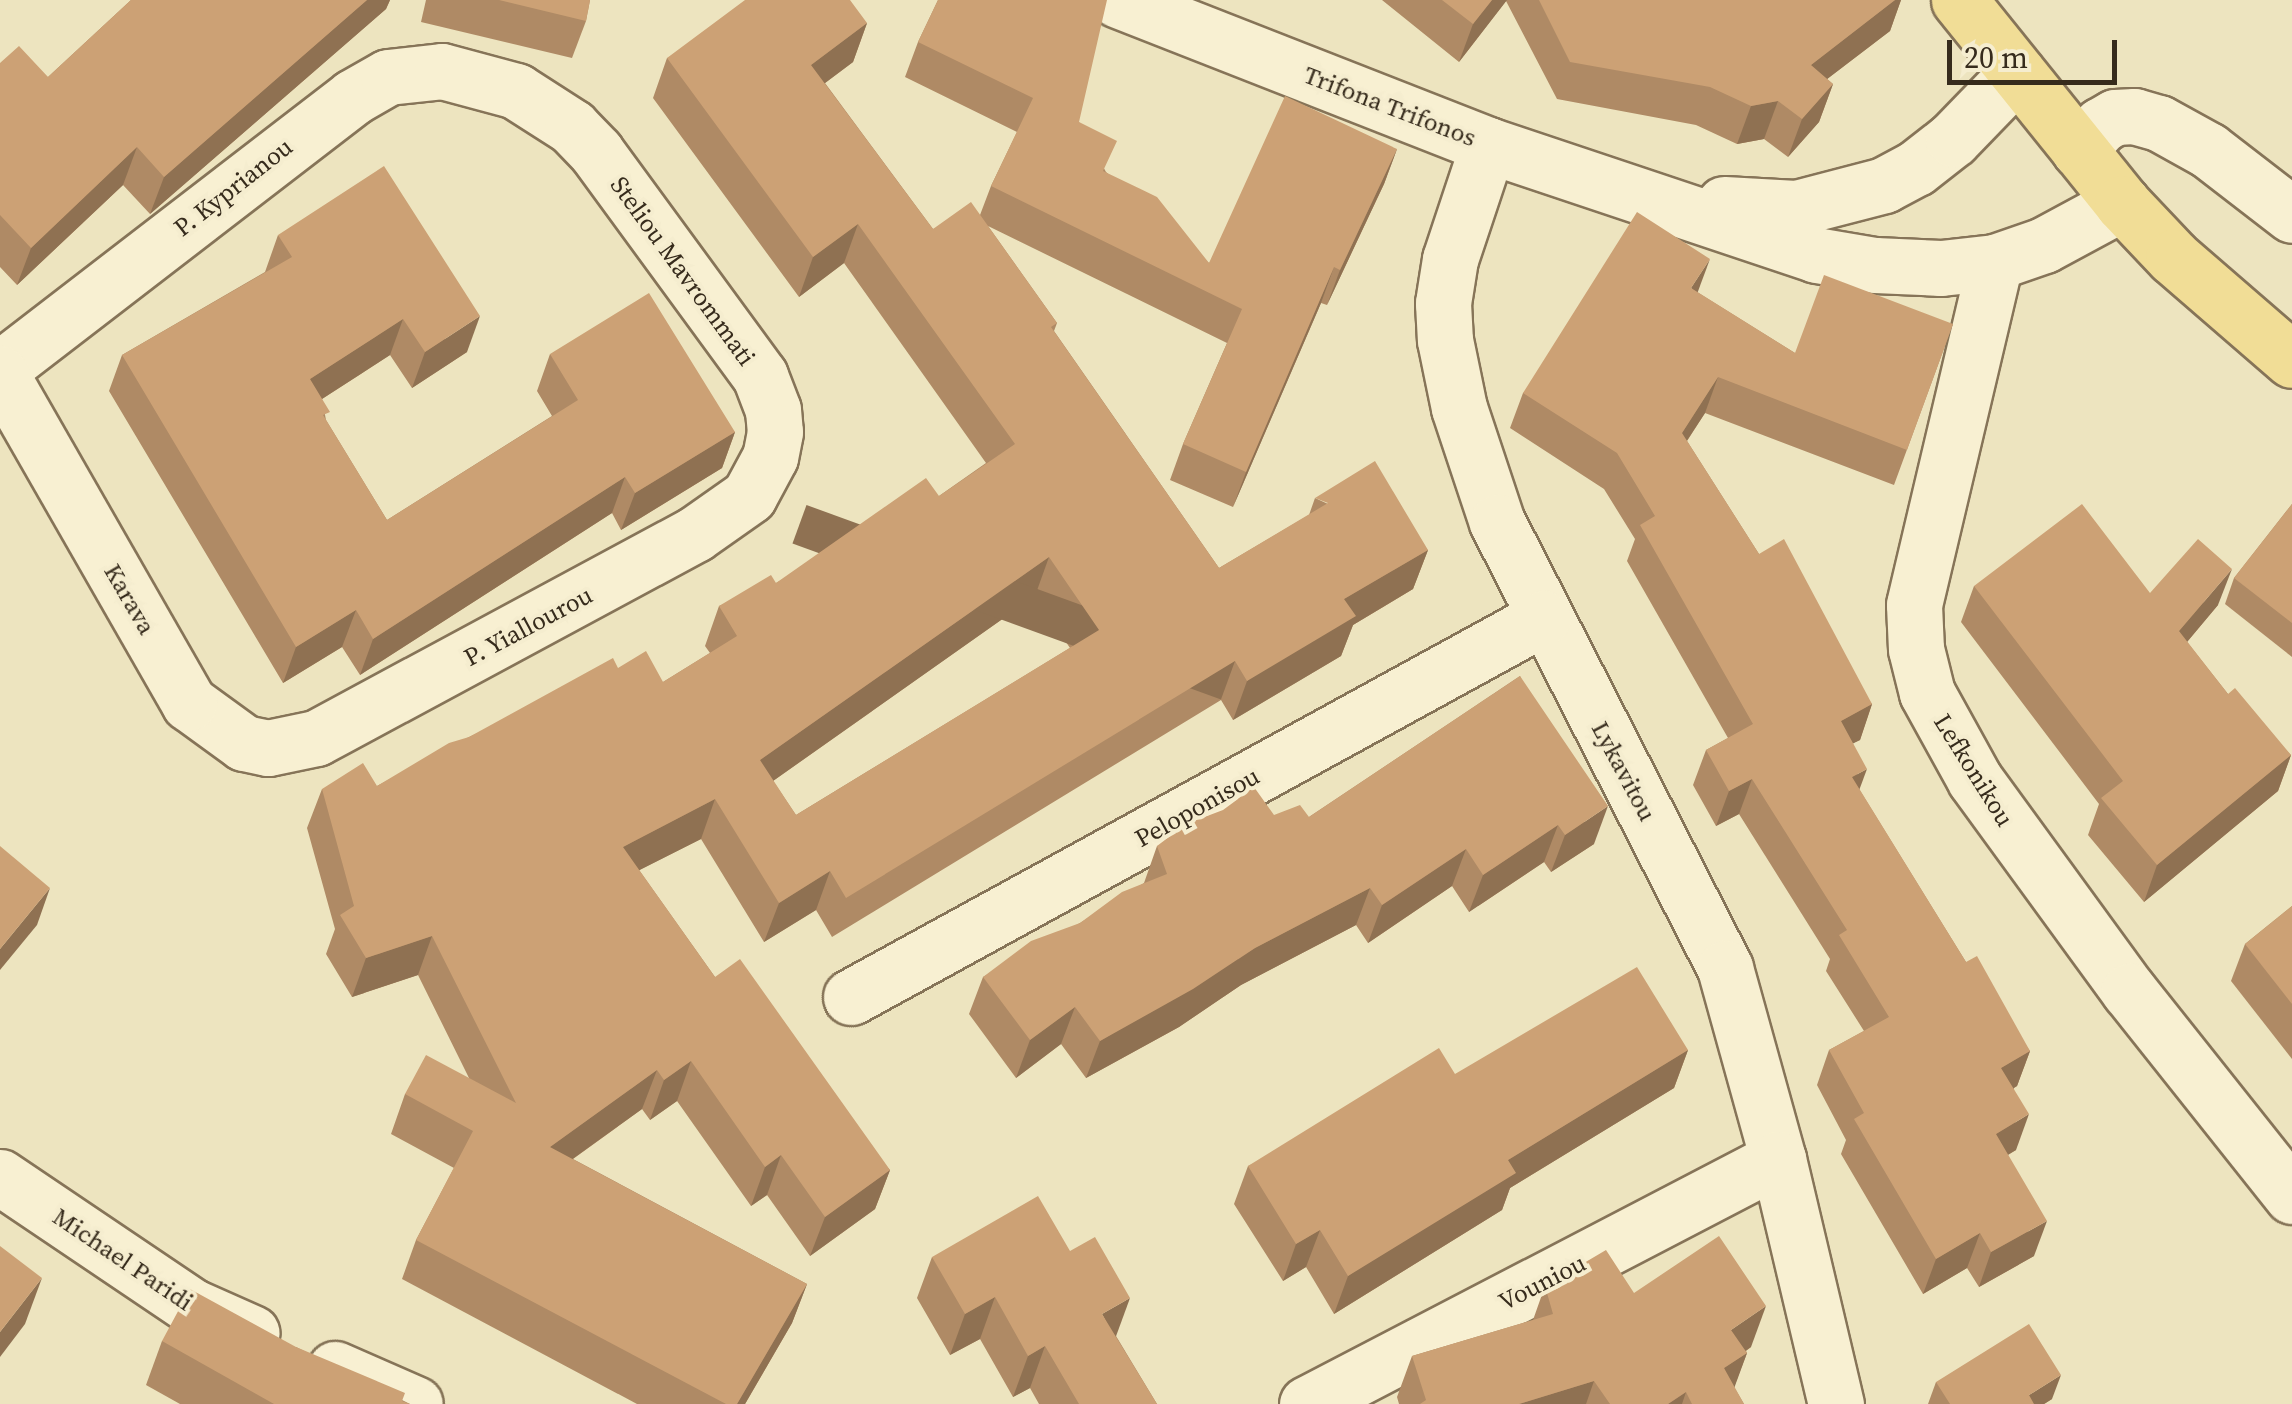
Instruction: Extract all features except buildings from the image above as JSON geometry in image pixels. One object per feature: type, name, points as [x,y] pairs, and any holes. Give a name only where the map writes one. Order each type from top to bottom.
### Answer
[{"type":"main road","points":[[1960,0],[2122,203],[2173,257],[2292,360]]},
{"type":"street","name":"Trifona Trifonos","points":[[1118,0],[1488,145],[1666,201],[1816,255],[1924,268],[1995,262],[2044,245],[2122,203]]},
{"type":"street","name":"P. Kyprianou","points":[[0,371],[353,97],[388,78],[411,72],[442,71],[491,81]]},
{"type":"street","name":"Trifona Trifonos","points":[[1666,201],[1796,208],[1884,185],[1916,168],[1953,139],[2017,73]]},
{"type":"street","name":"Steliou Mavrommati","points":[[491,81],[545,108],[584,140],[760,376],[772,410],[770,457],[759,482],[736,506]]},
{"type":"street","points":[[2079,150],[2114,118],[2134,116],[2158,123],[2208,150],[2292,215]]},
{"type":"street","name":"Lykavitou","points":[[1488,145],[1450,258],[1443,303],[1445,340],[1459,408],[1497,522],[1725,968],[1778,1160],[1836,1404]]},
{"type":"street","name":"Lefkonikou","points":[[1995,262],[1914,605],[1916,650],[1927,693],[1975,780],[2129,991],[2292,1196]]},
{"type":"street","name":"Karava","points":[[0,371],[190,703],[244,743],[279,747],[316,738]]},
{"type":"street","name":"P. Yiallourou","points":[[316,738],[625,575],[736,506]]},
{"type":"street","name":"Peloponisou","points":[[850,997],[1544,618]]},
{"type":"street","name":"Vouniou","points":[[1307,1404],[1778,1160]]},
{"type":"street","name":"Michael Paridi","points":[[0,1177],[193,1307],[415,1404]]}]
